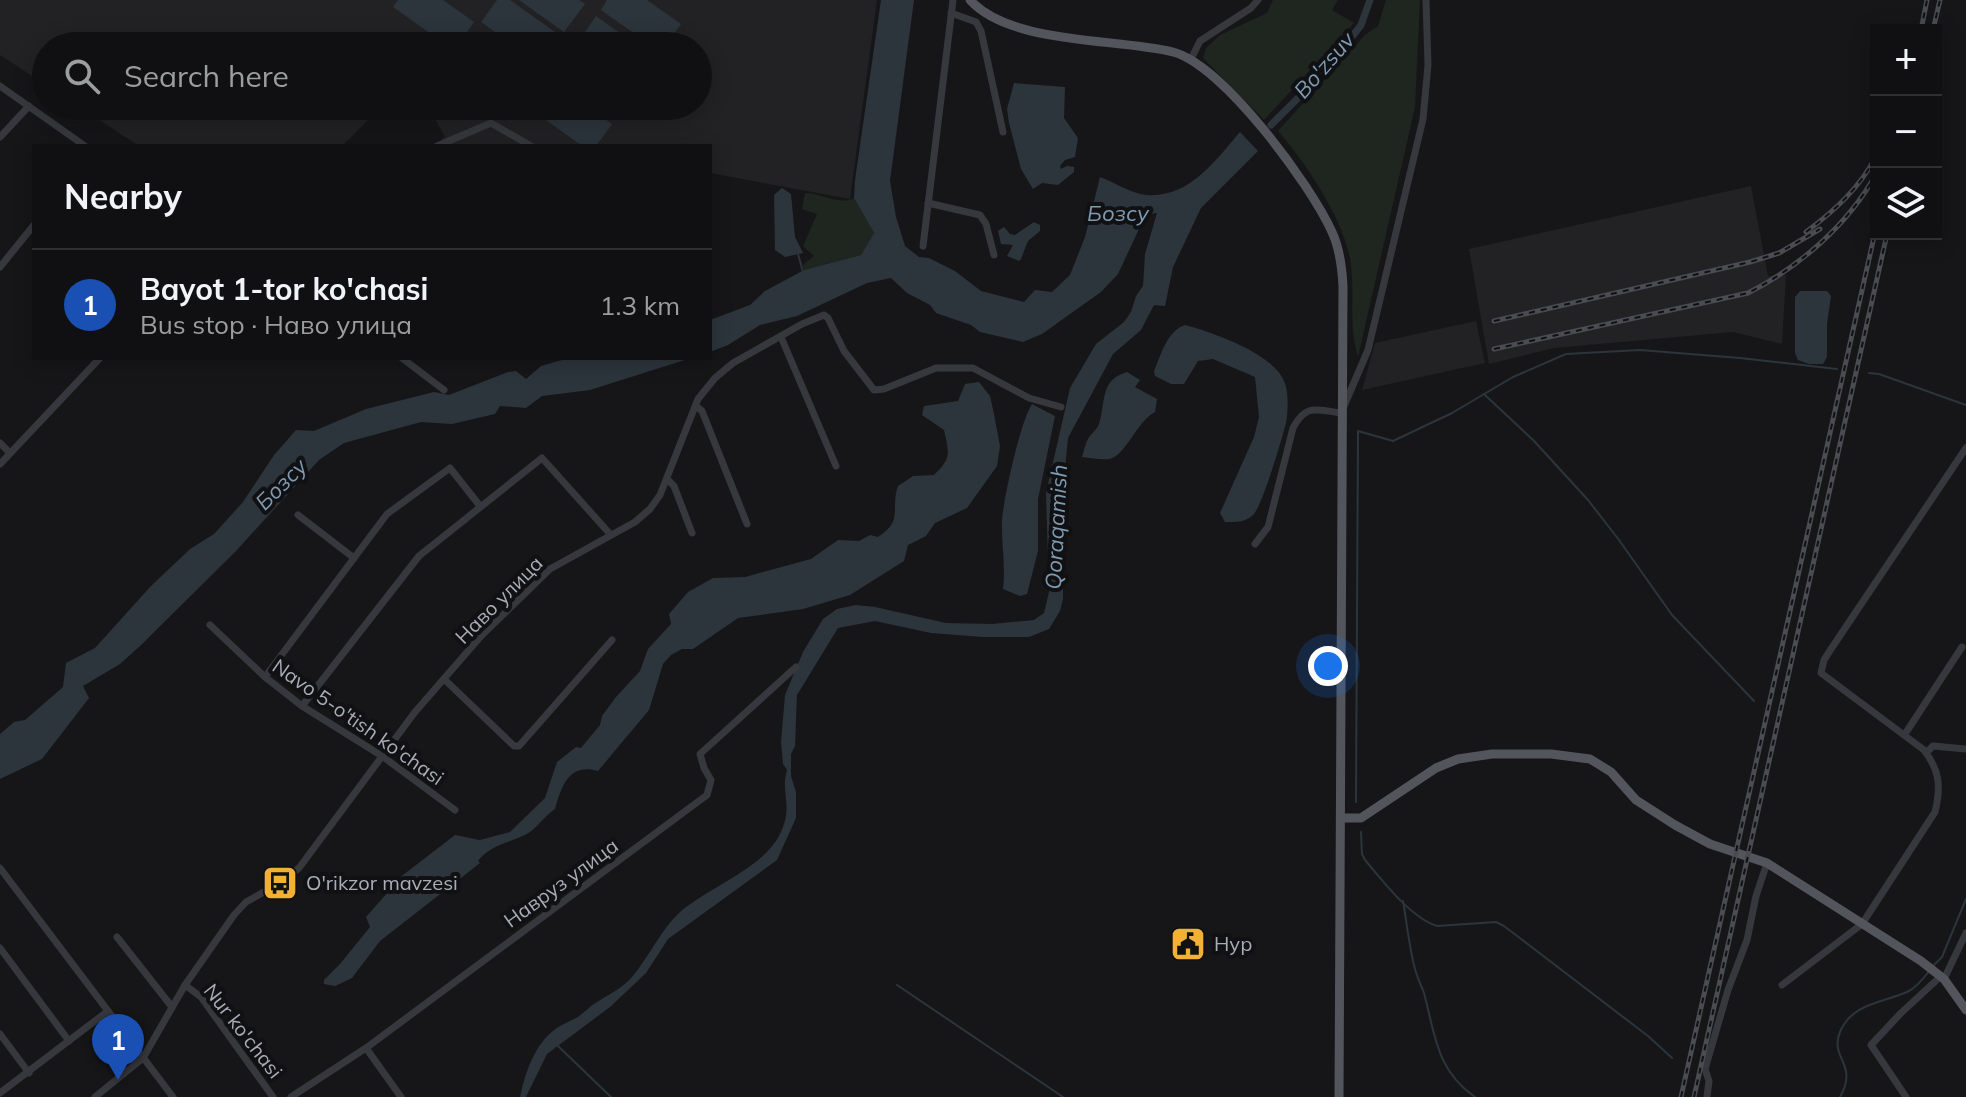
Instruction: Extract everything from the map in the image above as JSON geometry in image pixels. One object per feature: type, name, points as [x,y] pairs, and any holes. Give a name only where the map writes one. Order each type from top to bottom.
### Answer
[{"type":"main road","points":[[970,0],[990,16],[1016,26],[1171,51],[1191,59],[1217,80],[1275,143],[1301,178],[1332,232],[1339,251],[1342,277],[1339,1097]]},
{"type":"main road","points":[[1341,836],[1347,826],[1436,768],[1458,759],[1492,754],[1579,757],[1601,763],[1636,800],[1693,835],[1767,863],[1921,961],[1942,977],[1966,1010]]},
{"type":"main road","points":[[1341,818],[1361,818]]},
{"type":"street","points":[[923,246],[953,0]]},
{"type":"street","points":[[1255,544],[1268,527],[1293,428],[1300,414],[1311,409],[1341,413],[1368,350],[1423,119],[1428,65],[1426,0]]},
{"type":"street","points":[[1191,59],[1200,41],[1257,1]]},
{"type":"street","points":[[951,13],[976,22],[981,31],[1003,132]]},
{"type":"street","points":[[0,86],[32,108]]},
{"type":"street","points":[[0,137],[29,106]]},
{"type":"street","points":[[49,120],[82,144]]},
{"type":"street","points":[[442,144],[491,123],[528,144]]},
{"type":"street","points":[[928,203],[980,215],[986,224],[994,255]]},
{"type":"street","points":[[0,267],[32,227]]},
{"type":"street","name":"Наво улица","points":[[95,1097],[143,1058],[185,985],[234,915],[246,902],[299,868],[382,756],[493,624],[550,569],[635,522],[650,509],[667,479],[698,399],[715,378],[733,363],[802,324],[827,316],[844,351],[874,390],[884,389],[936,368],[973,368],[1029,398],[1061,407]]},
{"type":"street","points":[[781,337],[836,466]]},
{"type":"street","points":[[0,464],[98,360]]},
{"type":"street","points":[[405,360],[444,390]]},
{"type":"street","points":[[696,406],[702,411],[747,524]]},
{"type":"street","points":[[0,443],[10,453]]},
{"type":"street","points":[[1782,985],[1862,924],[1935,812],[1939,793],[1935,764],[1926,753],[1821,673],[1831,649],[1966,448]]},
{"type":"street","points":[[302,706],[419,556],[542,458],[610,534]]},
{"type":"street","points":[[265,677],[387,514],[450,468],[480,506]]},
{"type":"street","points":[[667,479],[674,486],[692,533]]},
{"type":"street","points":[[298,515],[354,558]]},
{"type":"street","name":"Navo 5-o'tish ko'chasi","points":[[210,625],[265,677],[302,706],[382,756],[455,810]]},
{"type":"street","points":[[444,679],[514,746],[519,746],[612,640]]},
{"type":"street","points":[[1905,734],[1962,647]]},
{"type":"street","name":"Навруз улица","points":[[291,1097],[366,1048],[707,795],[711,780],[700,754],[796,667]]},
{"type":"street","points":[[1926,753],[1933,746],[1966,749]]},
{"type":"street","points":[[1707,1097],[1709,1081],[1705,1069],[1728,990],[1747,940],[1767,863]]},
{"type":"street","points":[[0,868],[173,1097]]},
{"type":"street","points":[[1906,1097],[1871,1045],[1942,977],[1966,933]]},
{"type":"street","points":[[117,937],[172,1007]]},
{"type":"street","points":[[0,948],[69,1041]]},
{"type":"street","name":"Nur ko'chasi","points":[[185,985],[201,997],[273,1097]]},
{"type":"street","points":[[0,1093],[108,1011]]},
{"type":"street","points":[[0,1034],[29,1073]]},
{"type":"street","points":[[366,1048],[401,1097]]},
{"type":"shaded area","points":[[0,0],[877,0],[850,199],[712,173],[712,144],[444,144],[441,139],[445,137],[436,120],[712,120],[712,32],[32,32],[32,76],[0,55]]},
{"type":"shaded area","points":[[1273,0],[1338,0],[1332,10],[1354,23],[1264,120],[1203,58],[1206,48],[1220,35],[1267,13]]},
{"type":"shaded area","points":[[1386,0],[1420,0],[1415,107],[1358,357],[1353,333],[1348,248],[1333,212],[1312,176],[1278,131],[1365,35],[1378,26]]},
{"type":"shaded area","points":[[99,120],[368,120],[344,144],[136,144]]},
{"type":"shaded area","points":[[1751,186],[1768,276],[1786,275],[1782,344],[1733,332],[1554,348],[1489,364],[1469,249]]},
{"type":"shaded area","points":[[805,193],[842,201],[854,198],[874,233],[861,255],[804,270],[803,265],[814,256],[803,246],[817,214],[802,209]]},
{"type":"shaded area","points":[[1476,321],[1485,363],[1362,390],[1375,343]]},
{"type":"water","points":[[398,0],[443,0],[474,22],[467,32],[428,32],[393,7]]},
{"type":"water","points":[[497,0],[510,0],[555,32],[495,32],[481,22]]},
{"type":"water","points":[[519,0],[579,0],[585,4],[564,32]]},
{"type":"water","points":[[607,0],[647,0],[681,24],[676,32],[632,32],[601,10]]},
{"type":"water","name":"Qoraqamish","points":[[881,0],[914,0],[890,181],[905,246],[919,257],[929,258],[955,271],[981,291],[1024,302],[1035,290],[1052,292],[1070,275],[1085,237],[1100,177],[1141,194],[1162,194],[1200,176],[1240,132],[1258,151],[1201,208],[1173,267],[1165,306],[1154,305],[1141,330],[1113,354],[1068,438],[1063,490],[1063,599],[1049,629],[1029,637],[983,637],[931,633],[875,621],[838,628],[797,695],[795,746],[791,754],[796,818],[777,860],[668,939],[646,973],[610,1007],[547,1054],[526,1097],[520,1097],[529,1066],[545,1038],[624,984],[679,913],[748,868],[772,847],[784,824],[787,808],[787,770],[783,764],[781,742],[785,695],[803,652],[823,619],[837,609],[856,605],[946,623],[992,624],[1034,620],[1044,613],[1049,592],[1046,493],[1070,388],[1096,344],[1124,322],[1131,312],[1143,286],[1145,254],[1157,213],[1150,214],[1139,229],[1118,274],[1101,292],[1042,334],[1023,342],[980,332],[971,325],[936,313],[930,305],[907,293],[891,278],[867,283],[797,316],[760,325],[712,351],[712,319],[750,305],[765,291],[804,270],[861,255],[874,233],[854,198]]},
{"type":"water","points":[[596,16],[618,32],[585,32]]},
{"type":"water","points":[[1014,83],[1065,87],[1064,118],[1078,138],[1075,157],[1065,160],[1060,166],[1061,169],[1074,167],[1074,172],[1058,185],[1042,183],[1033,189],[1021,169],[1007,109]]},
{"type":"water","points":[[546,120],[606,120],[612,124],[597,144],[579,144]]},
{"type":"water","points":[[782,188],[791,194],[795,237],[803,253],[785,257],[775,250],[774,195]]},
{"type":"water","points":[[1034,222],[1040,225],[1040,231],[1028,241],[1021,259],[1007,256],[1013,245],[1001,244],[998,231],[1004,227],[1015,235]]},
{"type":"water","points":[[1800,291],[1827,291],[1831,296],[1827,357],[1823,364],[1798,360],[1795,353],[1795,297]]},
{"type":"water","points":[[1185,325],[1225,338],[1255,353],[1278,371],[1286,386],[1287,418],[1276,457],[1257,509],[1243,521],[1225,522],[1220,513],[1254,437],[1259,417],[1255,377],[1213,359],[1198,361],[1184,384],[1171,384],[1155,376],[1154,371],[1165,344],[1174,332]]},
{"type":"water","name":"Бозсу","points":[[562,360],[685,360],[590,390],[542,396],[526,408],[500,406],[495,414],[452,424],[421,422],[344,443],[319,460],[235,552],[140,646],[120,664],[83,686],[89,698],[42,759],[0,779],[0,734],[14,722],[25,720],[63,687],[66,663],[95,648],[150,587],[190,549],[214,534],[243,502],[274,455],[296,430],[314,431],[366,409],[434,392],[449,395],[508,372],[516,371],[526,379],[541,366]]},
{"type":"water","points":[[1127,372],[1140,380],[1135,387],[1157,399],[1155,412],[1142,423],[1115,457],[1082,457],[1087,441],[1099,424],[1108,386]]},
{"type":"water","points":[[979,382],[990,396],[1000,446],[997,466],[967,508],[935,523],[926,536],[908,545],[904,561],[850,595],[803,609],[738,618],[693,649],[682,649],[671,655],[663,664],[649,710],[598,771],[588,769],[573,773],[564,784],[555,809],[533,830],[482,856],[478,861],[480,863],[380,941],[352,978],[335,986],[324,984],[324,980],[370,927],[366,917],[403,875],[455,835],[480,840],[510,832],[545,798],[557,762],[576,747],[581,748],[600,725],[602,716],[616,697],[640,671],[648,649],[671,624],[669,614],[688,592],[713,578],[745,577],[811,559],[838,540],[859,541],[870,535],[878,537],[886,531],[894,519],[898,486],[913,476],[934,475],[946,459],[948,450],[944,430],[922,415],[924,406],[958,401],[965,384]]},
{"type":"water","points":[[1032,404],[1055,416],[1038,499],[1038,551],[1027,594],[1020,596],[1003,589],[1002,520],[1013,460]]},
{"type":"waterway","name":"Bo'zsuv","points":[[1351,38],[1361,25],[1370,0]]},
{"type":"waterway","name":"Bo'zsuv","points":[[1271,125],[1338,54]]},
{"type":"waterway","points":[[798,254],[803,272]]},
{"type":"waterway","points":[[1356,802],[1358,431],[1393,441],[1452,413],[1513,377],[1566,354],[1640,350],[1837,369]]},
{"type":"waterway","points":[[1869,373],[1966,405]]},
{"type":"waterway","points":[[1484,394],[1534,441],[1588,500],[1672,615],[1754,701]]},
{"type":"waterway","points":[[1361,832],[1365,860],[1417,915],[1437,926],[1496,922],[1504,926],[1648,1036],[1672,1058]]},
{"type":"waterway","points":[[1934,965],[1942,957],[1966,899]]},
{"type":"waterway","points":[[1403,901],[1413,961],[1439,1050],[1452,1075],[1475,1097]]},
{"type":"waterway","points":[[1840,1097],[1846,1077],[1838,1041],[1845,1022],[1869,1005],[1910,990],[1930,970]]},
{"type":"waterway","points":[[897,985],[1063,1097]]},
{"type":"waterway","points":[[557,1045],[611,1097]]},
{"type":"railway","points":[[1922,24],[1927,0]]},
{"type":"railway","points":[[1934,24],[1940,0]]},
{"type":"railway","points":[[1806,232],[1846,198],[1870,165]]},
{"type":"railway","points":[[1494,349],[1748,293],[1786,271],[1821,243],[1870,184]]},
{"type":"railway","points":[[1494,321],[1750,262],[1779,253],[1820,229]]},
{"type":"railway","points":[[1681,1097],[1873,240]]},
{"type":"railway","points":[[1694,1097],[1886,240]]},
{"type":"place","name":"O'rikzor mavzesi","points":[[280,883]]},
{"type":"place","name":"Нур","points":[[1188,944]]},
{"type":"place","name":"Bayot 1-tor ko'chasi","points":[[118,1080]]}]
